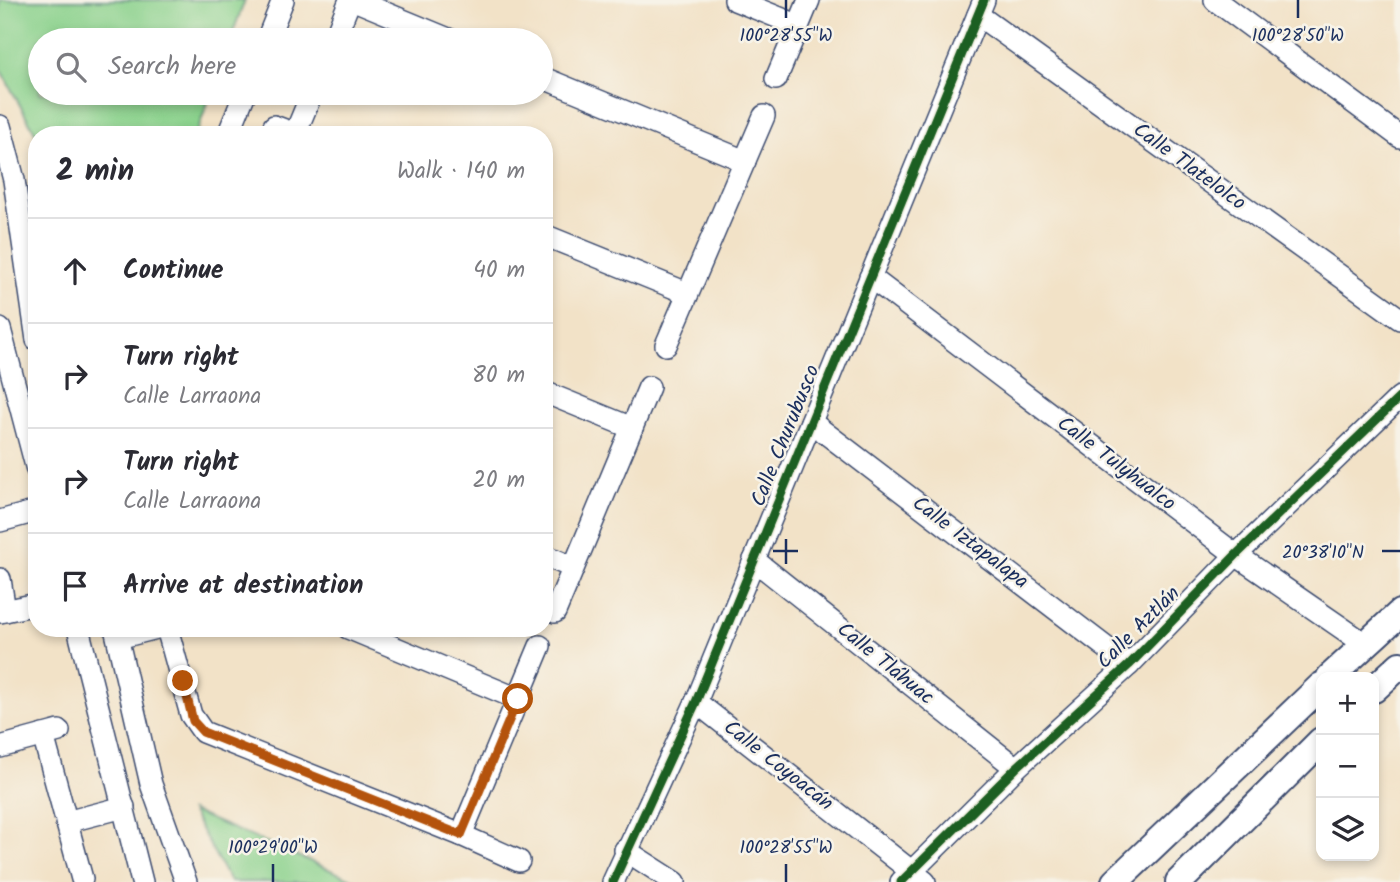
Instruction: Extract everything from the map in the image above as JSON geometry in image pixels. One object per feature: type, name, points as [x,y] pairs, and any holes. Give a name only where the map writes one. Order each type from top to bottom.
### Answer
[{"type":"street","points":[[274,28],[283,0]]},
{"type":"street","points":[[339,28],[352,0],[421,28]]},
{"type":"street","points":[[735,0],[797,26]]},
{"type":"street","points":[[776,79],[809,0]]},
{"type":"street","points":[[1215,0],[1400,136]]},
{"type":"street","name":"Calle Churubusco","points":[[613,882],[625,849],[696,702],[981,7]]},
{"type":"street","name":"Calle Tlatelolco","points":[[981,7],[1400,319]]},
{"type":"street","points":[[553,82],[745,161]]},
{"type":"street","points":[[232,126],[240,105]]},
{"type":"street","points":[[300,126],[308,105]]},
{"type":"street","points":[[666,345],[764,117]]},
{"type":"street","points":[[1,129],[7,182],[28,293]]},
{"type":"street","points":[[553,239],[687,293]]},
{"type":"street","name":"Calle Tulyhualco","points":[[870,277],[1236,555],[1365,644]]},
{"type":"street","points":[[0,329],[28,436]]},
{"type":"street","points":[[555,612],[649,387]]},
{"type":"street","points":[[553,396],[632,428]]},
{"type":"street","name":"Calle Aztlán","points":[[912,878],[1016,768],[1129,665],[1236,555],[1400,397]]},
{"type":"street","name":"Calle Iztapalapa","points":[[811,422],[1129,665]]},
{"type":"street","points":[[0,522],[28,514]]},
{"type":"street","points":[[553,559],[572,567]]},
{"type":"street","name":"Calle Tláhuac","points":[[754,560],[1016,768]]},
{"type":"street","points":[[0,579],[3,611],[28,606]]},
{"type":"street","points":[[1335,672],[1400,613]]},
{"type":"street","points":[[80,637],[142,882]]},
{"type":"street","points":[[117,637],[151,784],[186,882]]},
{"type":"street","points":[[169,637],[191,715],[203,732],[461,835],[519,861]]},
{"type":"street","points":[[370,637],[518,699]]},
{"type":"street","points":[[461,835],[540,646]]},
{"type":"street","points":[[1379,684],[1400,665]]},
{"type":"street","points":[[1115,882],[1316,691]]},
{"type":"street","name":"Calle Coyoacán","points":[[696,702],[912,878]]},
{"type":"street","points":[[0,747],[51,733],[66,822],[84,878]]},
{"type":"street","points":[[1179,882],[1316,746]]},
{"type":"street","points":[[66,822],[124,807]]},
{"type":"street","points":[[625,849],[675,882]]},
{"type":"green space","points":[[0,0],[245,0],[234,28],[28,28],[28,105],[207,105],[199,126],[31,126],[0,69]]},
{"type":"green space","points":[[191,811],[359,882],[230,882]]},
{"type":"cycle path","points":[[613,882],[696,702],[984,0]]},
{"type":"cycle path","points":[[901,882],[1016,768],[1129,665],[1236,555],[1400,397]]},
{"type":"route","points":[[183,681],[193,721],[203,732],[461,835],[518,699]]}]
